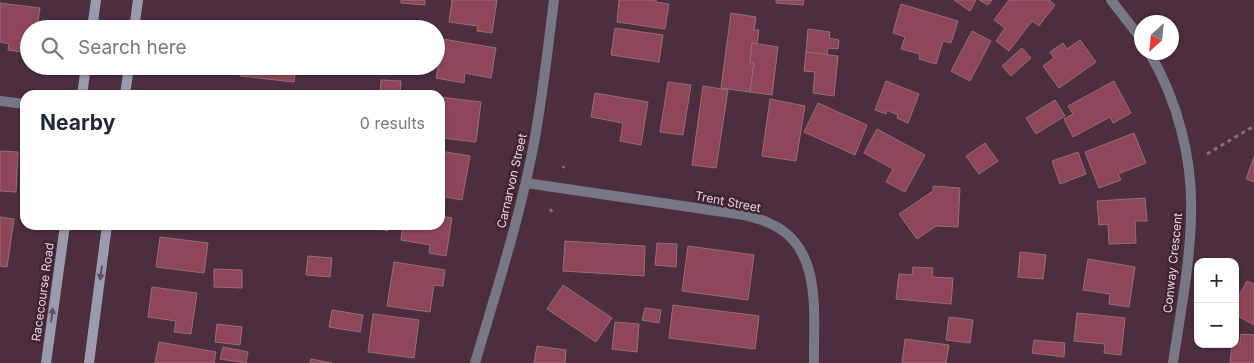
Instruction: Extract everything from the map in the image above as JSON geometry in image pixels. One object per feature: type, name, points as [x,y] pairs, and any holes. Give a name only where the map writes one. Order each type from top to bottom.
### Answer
[{"type":"street","points":[[93,20],[96,0]]},
{"type":"street","points":[[135,20],[138,0]]},
{"type":"street","name":"Carnarvon Street","points":[[475,363],[512,238],[526,183],[536,134],[554,0]]},
{"type":"street","points":[[1111,0],[1134,30]]},
{"type":"street","name":"Conway Crescent","points":[[1153,60],[1174,104],[1182,132],[1190,191],[1190,236],[1173,363]]},
{"type":"street","points":[[83,90],[85,75]]},
{"type":"street","points":[[126,90],[128,75]]},
{"type":"street","points":[[0,101],[20,103]]},
{"type":"street","name":"Trent Street","points":[[526,183],[744,214],[771,223],[789,235],[801,251],[810,268],[813,283],[814,363]]},
{"type":"street","name":"Racecourse Road","points":[[46,363],[63,230]]},
{"type":"street","points":[[89,363],[106,230]]},
{"type":"path","points":[[1207,154],[1254,126]]},
{"type":"building","points":[[401,0],[425,0],[425,5],[401,3]]},
{"type":"building","points":[[452,0],[497,0],[492,33],[477,31],[478,26],[449,22]]},
{"type":"building","points":[[619,0],[656,0],[656,2],[669,4],[665,29],[617,22]]},
{"type":"building","points":[[776,0],[804,0],[803,5],[776,3]]},
{"type":"building","points":[[954,0],[976,0],[970,11]]},
{"type":"building","points":[[979,0],[992,0],[988,5]]},
{"type":"building","points":[[1009,0],[1049,0],[1055,5],[1039,26],[1032,21],[1009,51],[996,41],[1005,28],[994,20]]},
{"type":"building","points":[[0,3],[40,8],[38,20],[20,20],[20,52],[8,50],[9,44],[0,42]]},
{"type":"building","points":[[901,4],[958,21],[951,43],[943,41],[936,64],[919,59],[920,54],[901,49],[905,37],[893,33]]},
{"type":"building","points":[[731,13],[756,17],[754,30],[759,30],[757,44],[752,43],[750,62],[754,63],[750,92],[721,88]]},
{"type":"building","points":[[615,28],[663,35],[659,62],[611,55]]},
{"type":"building","points":[[808,29],[830,32],[829,38],[839,40],[838,49],[828,48],[827,55],[806,52]]},
{"type":"building","points":[[972,31],[991,41],[970,81],[951,71]]},
{"type":"building","points":[[445,39],[496,48],[491,78],[465,73],[464,83],[436,78],[437,75],[445,75]]},
{"type":"building","points":[[1080,40],[1096,62],[1059,88],[1043,66],[1054,58],[1050,52],[1063,43],[1067,49]]},
{"type":"building","points":[[752,43],[778,47],[772,95],[750,92],[754,63],[750,62]]},
{"type":"building","points":[[1022,48],[1031,58],[1011,76],[1002,66]]},
{"type":"building","points":[[806,52],[838,56],[834,96],[813,93],[815,72],[804,71]]},
{"type":"building","points":[[240,75],[295,75],[294,82]]},
{"type":"building","points":[[381,80],[401,81],[400,90],[380,90]]},
{"type":"building","points":[[886,81],[919,94],[908,123],[897,118],[898,115],[887,110],[886,114],[875,110]]},
{"type":"building","points":[[1114,81],[1131,113],[1113,123],[1110,117],[1073,137],[1064,119],[1073,114],[1068,106]]},
{"type":"building","points":[[668,82],[691,85],[683,135],[660,132]]},
{"type":"building","points":[[703,86],[728,90],[716,168],[692,165]]},
{"type":"building","points":[[595,93],[648,102],[641,145],[620,141],[623,123],[591,117]]},
{"type":"building","points":[[445,98],[481,102],[476,142],[445,138]]},
{"type":"building","points":[[770,99],[805,106],[796,161],[762,156]]},
{"type":"building","points":[[1055,100],[1065,116],[1036,134],[1026,118]]},
{"type":"building","points":[[818,103],[867,125],[855,155],[804,132]]},
{"type":"building","points":[[877,129],[925,155],[905,192],[886,182],[893,169],[864,153]]},
{"type":"building","points":[[1134,133],[1146,163],[1118,174],[1121,180],[1099,188],[1085,152]]},
{"type":"building","points":[[985,143],[998,161],[979,174],[966,156]]},
{"type":"building","points":[[0,151],[18,152],[16,192],[0,191]]},
{"type":"building","points":[[445,152],[470,156],[462,200],[445,197]]},
{"type":"building","points":[[1078,152],[1086,174],[1060,184],[1052,161]]},
{"type":"building","points":[[1254,157],[1254,182],[1246,179]]},
{"type":"building","points":[[933,186],[960,188],[958,227],[936,226],[917,239],[899,214],[933,191]]},
{"type":"building","points":[[1145,198],[1147,221],[1135,221],[1136,243],[1109,244],[1108,224],[1099,225],[1097,201]]},
{"type":"building","points":[[0,217],[14,219],[7,267],[0,266]]},
{"type":"building","points":[[445,217],[452,218],[446,256],[429,253],[430,245],[401,240],[402,230],[445,230]]},
{"type":"building","points":[[160,237],[208,243],[204,273],[156,267]]},
{"type":"building","points":[[565,241],[645,246],[644,276],[563,271]]},
{"type":"building","points":[[657,243],[677,244],[676,267],[655,265]]},
{"type":"building","points":[[688,246],[754,255],[748,300],[682,291]]},
{"type":"building","points":[[1020,252],[1046,255],[1043,279],[1018,277]]},
{"type":"building","points":[[308,256],[332,258],[330,277],[306,275]]},
{"type":"building","points":[[1088,259],[1135,267],[1129,307],[1109,304],[1110,294],[1083,290]]},
{"type":"building","points":[[394,262],[445,270],[443,286],[434,285],[430,312],[387,306]]},
{"type":"building","points":[[913,267],[933,268],[932,277],[953,278],[951,304],[896,299],[899,274],[912,275]]},
{"type":"building","points":[[214,269],[242,270],[242,288],[214,287]]},
{"type":"building","points":[[1247,281],[1254,284],[1254,325],[1239,317],[1239,296]]},
{"type":"building","points":[[563,285],[612,318],[596,342],[547,309]]},
{"type":"building","points":[[152,287],[197,293],[191,334],[174,332],[176,321],[148,317]]},
{"type":"building","points":[[673,305],[759,316],[755,349],[669,338]]},
{"type":"building","points":[[645,308],[661,310],[659,323],[642,320]]},
{"type":"building","points":[[332,310],[363,315],[360,332],[329,327]]},
{"type":"building","points":[[1077,313],[1125,318],[1121,355],[1104,353],[1105,344],[1074,341]]},
{"type":"building","points":[[373,314],[419,320],[414,358],[368,352]]},
{"type":"building","points":[[949,317],[973,320],[970,343],[946,340]]},
{"type":"building","points":[[615,322],[639,324],[637,352],[612,349]]},
{"type":"building","points":[[217,324],[242,327],[240,345],[215,342]]},
{"type":"building","points":[[1241,334],[1254,335],[1254,363],[1230,363],[1232,348],[1239,348]]},
{"type":"building","points":[[905,339],[949,345],[946,363],[902,363]]},
{"type":"building","points":[[1034,340],[1065,343],[1064,357],[1032,353]]},
{"type":"building","points":[[159,342],[216,352],[214,363],[155,363]]},
{"type":"building","points":[[537,346],[566,350],[565,363],[534,363]]},
{"type":"building","points":[[223,347],[248,352],[246,363],[220,359]]},
{"type":"building","points":[[311,359],[332,363],[310,363]]}]
